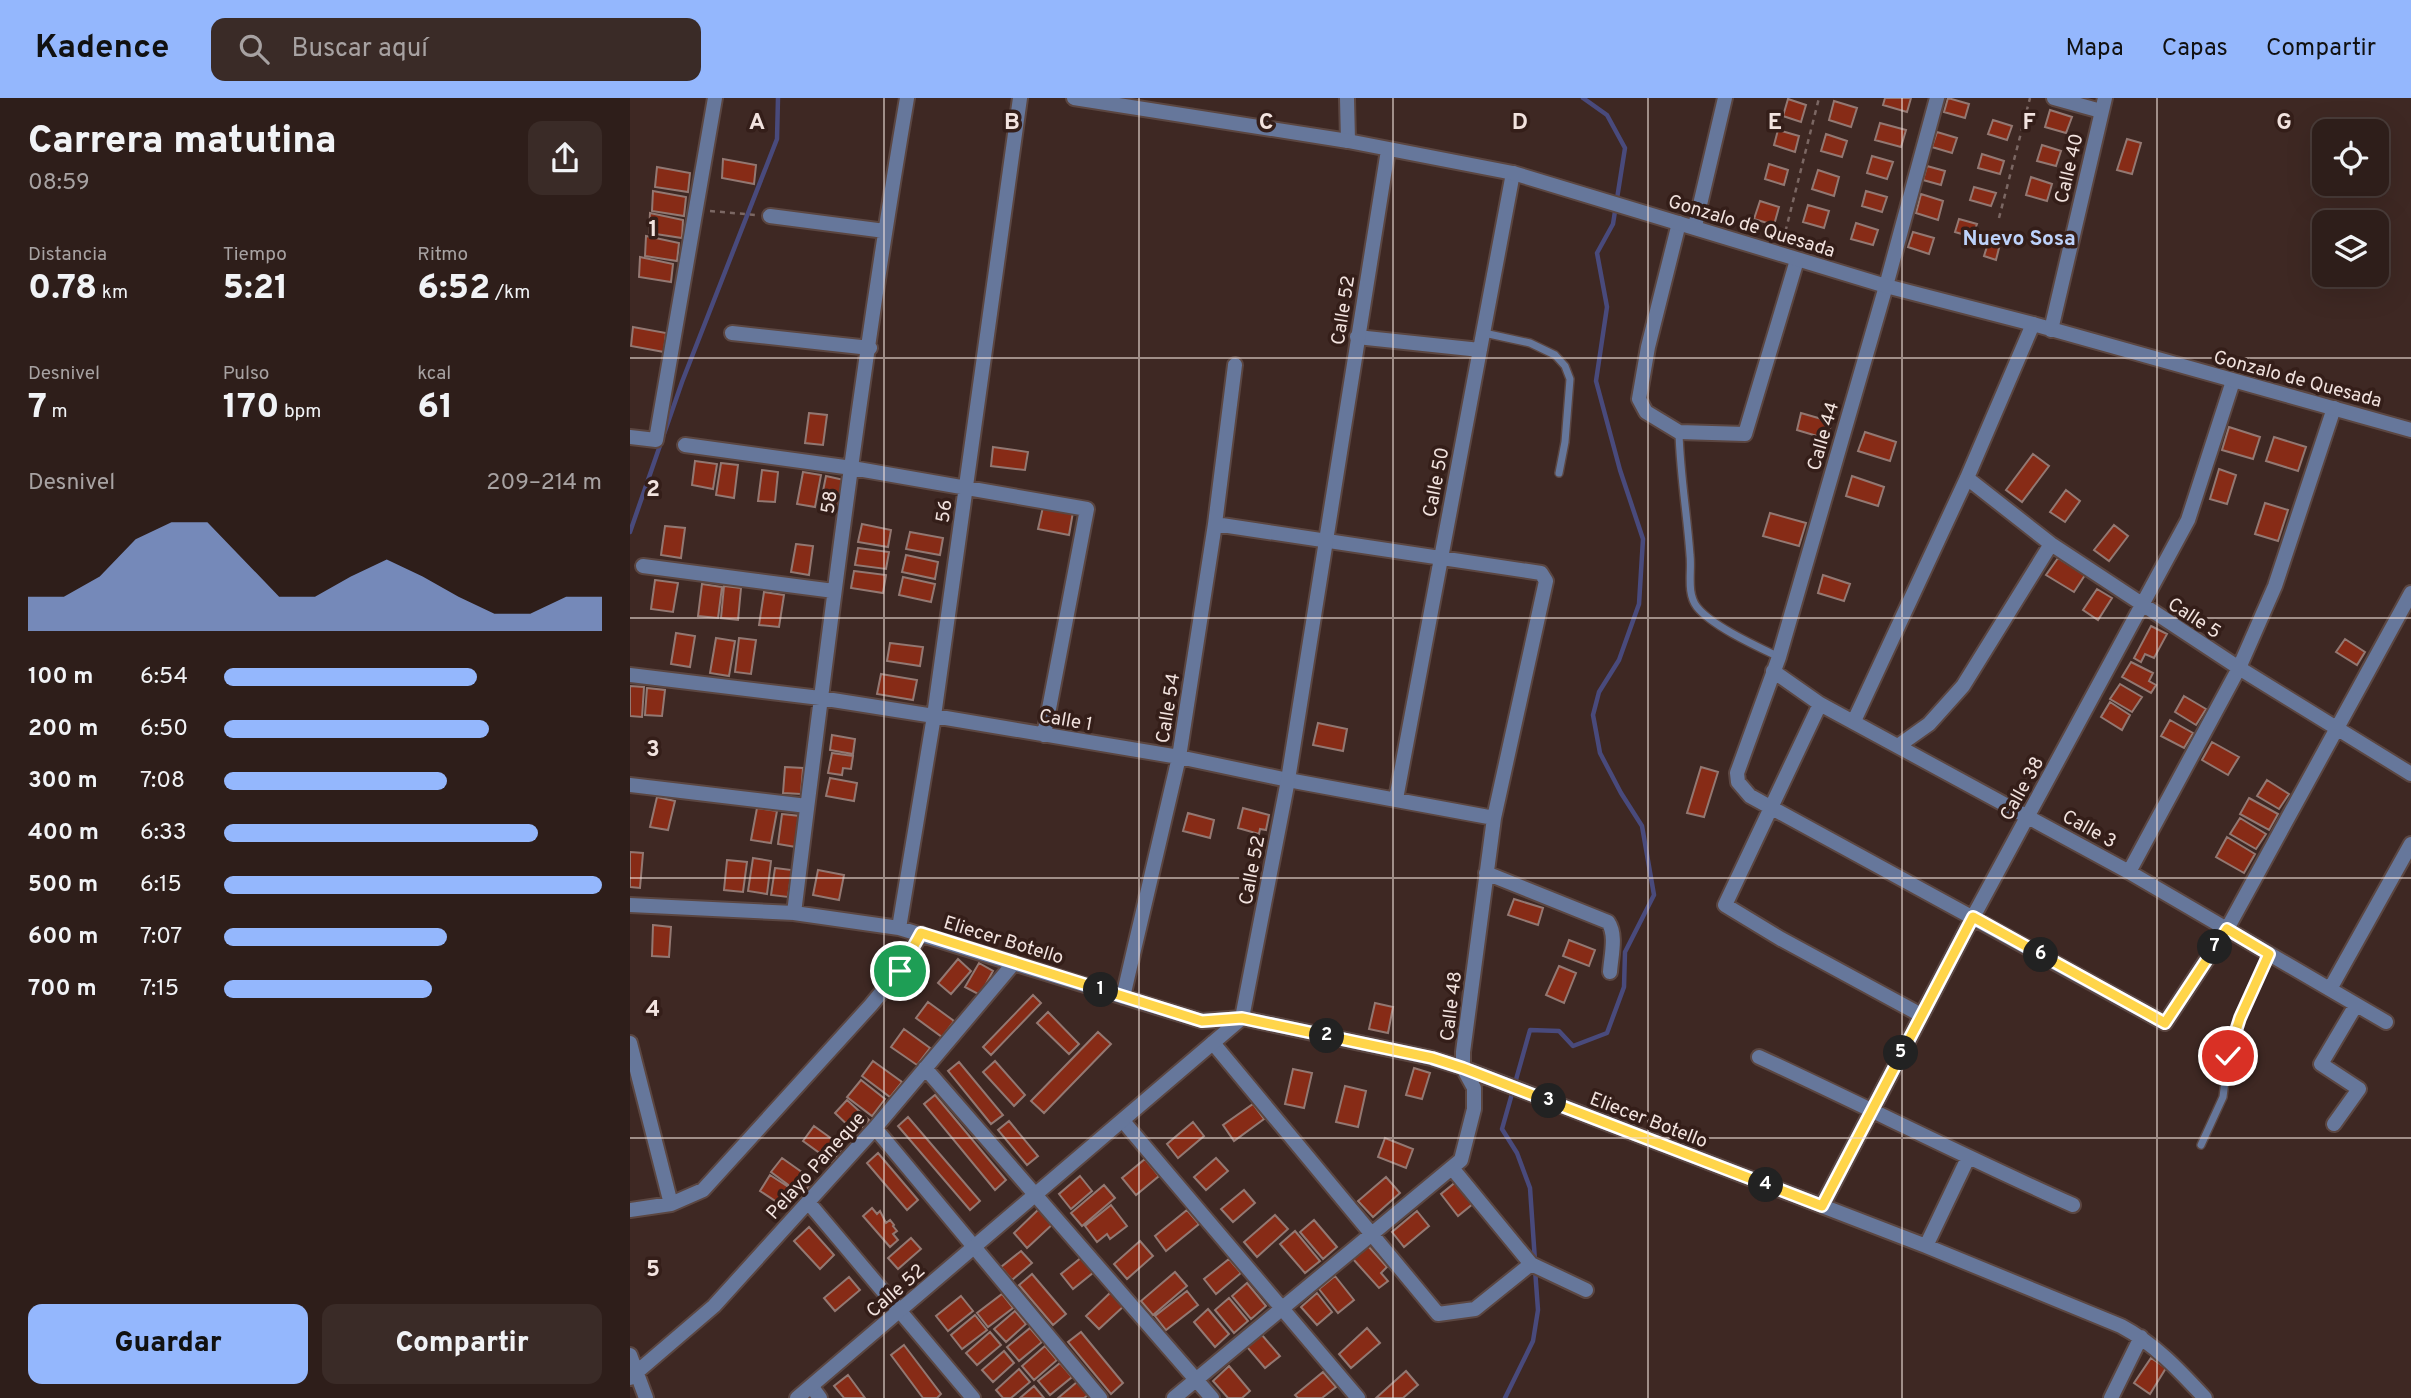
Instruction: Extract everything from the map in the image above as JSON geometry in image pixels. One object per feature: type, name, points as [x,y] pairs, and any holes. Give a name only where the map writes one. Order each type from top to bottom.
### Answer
[{"type":"street","points":[[630,437],[656,440],[715,98]]},
{"type":"street","name":"58","points":[[794,913],[834,591],[885,231],[907,98]]},
{"type":"street","name":"56","points":[[899,928],[934,716],[1020,98]]},
{"type":"street","name":"Gonzalo de Quesada","points":[[1074,98],[1348,141],[1513,173],[1886,286],[2033,324],[2411,430]]},
{"type":"street","points":[[1347,98],[1348,141]]},
{"type":"street","points":[[1695,226],[1725,98]]},
{"type":"street","name":"Calle 44","points":[[1772,808],[1750,796],[1738,782],[1737,773],[1779,657],[1937,98]]},
{"type":"street","points":[[2053,98],[2103,105]]},
{"type":"street","name":"Calle 40","points":[[2051,330],[2103,105]]},
{"type":"street","name":"Calle 52","points":[[797,1398],[816,1392],[900,1311],[1242,1018],[1288,780],[1388,150]]},
{"type":"street","name":"Calle 50","points":[[1396,799],[1513,173]]},
{"type":"street","points":[[771,216],[885,231]]},
{"type":"street","points":[[1679,223],[1648,347],[1639,399],[1646,412],[1679,432],[1745,434],[1797,260]]},
{"type":"street","points":[[1854,721],[1967,478],[2033,324]]},
{"type":"street","points":[[732,333],[870,348]]},
{"type":"street","points":[[1357,337],[1480,350]]},
{"type":"street","name":"Calle 54","points":[[1124,997],[1179,757],[1215,524],[1235,365]]},
{"type":"street","name":"Calle 38","points":[[1822,1206],[1973,917],[2188,520],[2234,381]]},
{"type":"street","points":[[2129,872],[2239,668],[2275,586],[2334,408]]},
{"type":"street","points":[[685,445],[852,468],[1087,509],[1044,735]]},
{"type":"street","name":"Calle 5","points":[[1967,478],[2051,544],[2142,605],[2411,774]]},
{"type":"street","points":[[1215,524],[1441,557]]},
{"type":"street","points":[[1898,746],[1929,724],[1963,686],[2051,544]]},
{"type":"street","name":"Calle 48","points":[[1174,1398],[1461,1160],[1474,1109],[1475,1088],[1463,1068],[1463,1052],[1494,818],[1546,581],[1541,573],[1441,557]]},
{"type":"street","points":[[643,566],[834,591]]},
{"type":"street","points":[[1772,808],[2165,1023],[2227,929],[2411,593]]},
{"type":"street","name":"Calle 3","points":[[1773,671],[1820,704],[2129,872],[2386,1022]]},
{"type":"street","name":"Calle 1","points":[[630,675],[820,698],[934,716],[1179,757],[1494,818]]},
{"type":"street","points":[[1820,704],[1726,905],[1781,939],[1921,1015]]},
{"type":"street","points":[[630,785],[807,806]]},
{"type":"street","points":[[2330,989],[2411,844]]},
{"type":"street","points":[[1486,873],[1611,924],[1613,936],[1610,972]]},
{"type":"street","name":"Eliecer Botello","points":[[630,905],[794,913],[899,928],[1202,1021],[1242,1018],[1432,1058],[1926,1246],[2121,1326],[2141,1337],[2168,1359],[2205,1398]]},
{"type":"street","points":[[630,1210],[671,1204],[703,1189],[885,988],[911,953],[921,933]]},
{"type":"street","name":"Pelayo Paneque","points":[[633,1376],[714,1306],[875,1128],[1014,963]]},
{"type":"street","points":[[2334,1124],[2359,1089],[2321,1064],[2356,1004]]},
{"type":"street","points":[[630,1043],[671,1204]]},
{"type":"street","points":[[1213,1044],[1438,1314],[1475,1309],[1531,1264]]},
{"type":"street","points":[[1759,1057],[1872,1109],[1968,1158],[2073,1205]]},
{"type":"street","points":[[925,1068],[1212,1398]]},
{"type":"street","points":[[1123,1121],[1358,1398]]},
{"type":"street","points":[[875,1128],[1100,1398]]},
{"type":"street","points":[[1926,1246],[1968,1158]]},
{"type":"street","points":[[1452,1168],[1531,1264],[1586,1290]]},
{"type":"street","points":[[808,1202],[973,1398]]},
{"type":"street","points":[[2111,1398],[2141,1337]]},
{"type":"street","points":[[630,1355],[633,1376],[646,1398]]},
{"type":"lane","points":[[1483,333],[1530,343],[1555,355],[1565,366],[1570,379],[1565,442],[1559,472]]},
{"type":"lane","points":[[1679,432],[1680,471],[1690,556],[1690,587],[1695,606],[1735,634],[1779,657]]},
{"type":"lane","points":[[2201,1145],[2223,1097],[2228,1056],[2240,1018],[2269,954]]},
{"type":"path","points":[[1779,255],[1819,98]]},
{"type":"path","points":[[1999,218],[2030,98]]},
{"type":"path","points":[[696,210],[771,216]]},
{"type":"building","points":[[1885,98],[1911,98],[1907,112],[1883,105]]},
{"type":"building","points":[[1948,98],[1969,104],[1965,118],[1944,112]]},
{"type":"building","points":[[1788,99],[1806,105],[1801,122],[1783,116]]},
{"type":"building","points":[[1834,101],[1857,108],[1851,127],[1829,120]]},
{"type":"building","points":[[2050,110],[2072,117],[2066,133],[2045,127]]},
{"type":"building","points":[[1993,120],[2012,126],[2007,140],[1988,134]]},
{"type":"building","points":[[1880,123],[1906,130],[1901,147],[1875,140]]},
{"type":"building","points":[[1778,130],[1799,136],[1795,152],[1774,145]]},
{"type":"building","points":[[1937,132],[1957,138],[1952,153],[1932,147]]},
{"type":"building","points":[[1826,134],[1847,141],[1842,157],[1821,151]]},
{"type":"building","points":[[2127,139],[2141,143],[2132,174],[2117,170]]},
{"type":"building","points":[[2042,145],[2061,151],[2056,166],[2037,161]]},
{"type":"building","points":[[1982,154],[2004,161],[2000,174],[1978,168]]},
{"type":"building","points":[[1872,156],[1893,162],[1887,179],[1867,173]]},
{"type":"building","points":[[723,159],[756,165],[754,184],[722,178]]},
{"type":"building","points":[[1769,164],[1788,170],[1784,185],[1765,179]]},
{"type":"building","points":[[1927,166],[1945,171],[1941,185],[1923,180]]},
{"type":"building","points":[[657,167],[690,173],[688,192],[655,187]]},
{"type":"building","points":[[1818,170],[1839,177],[1834,196],[1812,189]]},
{"type":"building","points":[[2031,177],[2052,184],[2047,201],[2026,195]]},
{"type":"building","points":[[1974,187],[1996,193],[1991,206],[1970,200]]},
{"type":"building","points":[[653,191],[686,197],[684,216],[652,211]]},
{"type":"building","points":[[1866,191],[1887,197],[1882,212],[1862,206]]},
{"type":"building","points":[[1921,194],[1943,201],[1938,220],[1916,213]]},
{"type":"building","points":[[1760,201],[1779,207],[1774,225],[1754,219]]},
{"type":"building","points":[[1808,205],[1829,211],[1824,228],[1803,222]]},
{"type":"building","points":[[650,213],[683,220],[682,238],[649,233]]},
{"type":"building","points":[[1959,219],[1977,224],[1972,237],[1955,232]]},
{"type":"building","points":[[1856,223],[1878,230],[1873,245],[1851,239]]},
{"type":"building","points":[[1913,232],[1934,238],[1929,254],[1908,247]]},
{"type":"building","points":[[646,236],[679,243],[677,261],[645,256]]},
{"type":"building","points":[[1990,237],[2001,240],[1996,260],[1984,256]]},
{"type":"building","points":[[640,257],[673,264],[671,282],[639,277]]},
{"type":"building","points":[[633,327],[666,333],[664,352],[631,346]]},
{"type":"building","points":[[809,413],[827,415],[823,445],[805,443]]},
{"type":"building","points":[[1801,413],[1832,422],[1827,439],[1797,430]]},
{"type":"building","points":[[2229,427],[2260,437],[2253,459],[2222,450]]},
{"type":"building","points":[[1865,432],[1896,442],[1890,461],[1858,451]]},
{"type":"building","points":[[2274,437],[2306,447],[2298,471],[2266,461]]},
{"type":"building","points":[[993,447],[1028,452],[1025,470],[991,466]]},
{"type":"building","points":[[2033,454],[2049,466],[2022,502],[2006,490]]},
{"type":"building","points":[[695,461],[717,464],[713,489],[692,485]]},
{"type":"building","points":[[721,463],[738,465],[734,498],[716,495]]},
{"type":"building","points":[[2219,469],[2236,475],[2227,504],[2210,499]]},
{"type":"building","points":[[762,470],[778,472],[775,502],[758,501]]},
{"type":"building","points":[[803,472],[821,475],[815,507],[797,504]]},
{"type":"building","points":[[826,476],[844,480],[838,509],[820,506]]},
{"type":"building","points":[[1852,476],[1884,487],[1878,506],[1846,496]]},
{"type":"building","points":[[2066,490],[2080,501],[2065,522],[2050,512]]},
{"type":"building","points":[[2265,503],[2288,510],[2278,541],[2255,534]]},
{"type":"building","points":[[1043,507],[1073,512],[1069,535],[1038,529]]},
{"type":"building","points":[[1770,513],[1806,523],[1799,546],[1763,536]]},
{"type":"building","points":[[862,524],[891,530],[888,547],[858,542]]},
{"type":"building","points":[[2114,525],[2128,536],[2109,561],[2094,550]]},
{"type":"building","points":[[665,526],[685,528],[681,558],[661,555]]},
{"type":"building","points":[[910,532],[943,538],[940,555],[906,549]]},
{"type":"building","points":[[796,544],[813,546],[809,575],[791,572]]},
{"type":"building","points":[[858,548],[889,552],[886,569],[855,565]]},
{"type":"building","points":[[906,555],[938,562],[935,579],[902,572]]},
{"type":"building","points":[[2058,558],[2085,575],[2074,592],[2046,575]]},
{"type":"building","points":[[854,571],[886,575],[883,593],[851,588]]},
{"type":"building","points":[[1823,575],[1850,584],[1844,601],[1818,593]]},
{"type":"building","points":[[903,577],[935,584],[931,602],[899,595]]},
{"type":"building","points":[[655,580],[678,583],[673,612],[651,609]]},
{"type":"building","points":[[702,584],[722,587],[718,618],[698,616]]},
{"type":"building","points":[[724,586],[741,588],[738,620],[721,618]]},
{"type":"building","points":[[2097,589],[2112,598],[2098,620],[2083,610]]},
{"type":"building","points":[[764,592],[784,595],[779,627],[759,625]]},
{"type":"building","points":[[2151,626],[2167,634],[2154,658],[2145,654],[2141,662],[2134,658]]},
{"type":"building","points":[[676,633],[695,636],[690,667],[671,664]]},
{"type":"building","points":[[716,638],[735,641],[729,676],[710,673]]},
{"type":"building","points":[[739,638],[756,640],[751,674],[735,672]]},
{"type":"building","points":[[2345,639],[2365,652],[2357,665],[2336,652]]},
{"type":"building","points":[[890,643],[923,647],[920,666],[887,661]]},
{"type":"building","points":[[2131,662],[2153,673],[2149,681],[2156,685],[2151,693],[2122,677]]},
{"type":"building","points":[[881,674],[917,680],[913,700],[877,694]]},
{"type":"building","points":[[2120,684],[2142,697],[2132,712],[2110,699]]},
{"type":"building","points":[[630,686],[644,687],[642,717],[630,716]]},
{"type":"building","points":[[647,688],[665,690],[662,716],[645,715]]},
{"type":"building","points":[[2184,696],[2206,709],[2196,725],[2175,712]]},
{"type":"building","points":[[2110,702],[2130,715],[2122,730],[2101,717]]},
{"type":"building","points":[[2170,720],[2193,733],[2184,748],[2161,736]]},
{"type":"building","points":[[1318,723],[1347,729],[1343,751],[1313,745]]},
{"type":"building","points":[[832,735],[855,739],[853,754],[830,750]]},
{"type":"building","points":[[2212,742],[2239,757],[2228,775],[2202,760]]},
{"type":"building","points":[[832,753],[853,756],[851,769],[843,768],[842,775],[828,773]]},
{"type":"building","points":[[785,767],[803,768],[801,794],[783,793]]},
{"type":"building","points":[[1701,767],[1718,772],[1704,817],[1687,813]]},
{"type":"building","points":[[830,778],[857,783],[854,801],[826,796]]},
{"type":"building","points":[[2267,780],[2289,794],[2279,809],[2257,796]]},
{"type":"building","points":[[657,797],[675,801],[668,830],[650,827]]},
{"type":"building","points":[[2249,798],[2278,814],[2269,830],[2240,814]]},
{"type":"building","points":[[757,808],[777,811],[771,843],[751,840]]},
{"type":"building","points":[[1243,808],[1269,815],[1266,830],[1260,829],[1259,834],[1238,828]]},
{"type":"building","points":[[1188,813],[1214,820],[1210,838],[1183,831]]},
{"type":"building","points":[[782,814],[800,816],[796,847],[778,844]]},
{"type":"building","points":[[2240,818],[2266,834],[2256,849],[2230,834]]},
{"type":"building","points":[[2227,837],[2255,854],[2244,873],[2216,857]]},
{"type":"building","points":[[630,852],[643,853],[640,888],[630,887]]},
{"type":"building","points":[[753,858],[771,861],[767,894],[748,891]]},
{"type":"building","points":[[727,860],[747,862],[743,892],[724,890]]},
{"type":"building","points":[[775,868],[792,870],[788,897],[771,895]]},
{"type":"building","points":[[818,870],[844,875],[839,900],[813,895]]},
{"type":"building","points":[[1514,899],[1543,908],[1538,925],[1508,915]]},
{"type":"building","points":[[653,925],[671,927],[669,957],[652,956]]},
{"type":"building","points":[[1569,940],[1595,950],[1589,966],[1563,956]]},
{"type":"building","points":[[958,959],[971,971],[951,994],[938,983]]},
{"type":"building","points":[[979,963],[993,971],[980,995],[965,987]]},
{"type":"building","points":[[1559,966],[1576,973],[1564,1003],[1546,995]]},
{"type":"building","points":[[1033,995],[1041,1003],[991,1055],[983,1047]]},
{"type":"building","points":[[928,1002],[954,1021],[942,1037],[916,1018]]},
{"type":"building","points":[[1375,1003],[1393,1007],[1388,1033],[1369,1029]]},
{"type":"building","points":[[1048,1012],[1079,1044],[1069,1054],[1037,1023]]},
{"type":"building","points":[[904,1029],[930,1048],[917,1065],[891,1047]]},
{"type":"building","points":[[1098,1032],[1111,1044],[1044,1113],[1031,1101]]},
{"type":"building","points":[[873,1061],[902,1082],[890,1097],[862,1076]]},
{"type":"building","points":[[995,1061],[1025,1095],[1014,1106],[983,1072]]},
{"type":"building","points":[[959,1062],[1003,1115],[991,1124],[948,1071]]},
{"type":"building","points":[[1414,1068],[1430,1073],[1422,1099],[1406,1095]]},
{"type":"building","points":[[1293,1069],[1312,1073],[1304,1108],[1285,1104]]},
{"type":"building","points":[[861,1080],[885,1099],[872,1116],[847,1097]]},
{"type":"building","points":[[1345,1086],[1366,1091],[1358,1127],[1336,1122]]},
{"type":"building","points":[[935,1095],[1006,1180],[995,1190],[924,1104]]},
{"type":"building","points":[[847,1100],[869,1120],[856,1133],[835,1113]]},
{"type":"building","points":[[1253,1104],[1264,1119],[1234,1141],[1223,1125]]},
{"type":"building","points":[[908,1117],[980,1201],[970,1210],[898,1126]]},
{"type":"building","points":[[1009,1121],[1038,1156],[1027,1165],[998,1130]]},
{"type":"building","points":[[1193,1122],[1204,1136],[1178,1158],[1167,1144]]},
{"type":"building","points":[[814,1126],[843,1147],[832,1162],[803,1141]]},
{"type":"building","points":[[1385,1138],[1413,1149],[1406,1168],[1378,1157]]},
{"type":"building","points":[[878,1153],[918,1200],[907,1210],[867,1163]]},
{"type":"building","points":[[782,1158],[813,1180],[802,1195],[771,1172]]},
{"type":"building","points":[[1216,1158],[1228,1171],[1206,1190],[1194,1177]]},
{"type":"building","points":[[1145,1159],[1159,1176],[1136,1195],[1122,1178]]},
{"type":"building","points":[[770,1175],[796,1192],[786,1208],[760,1191]]},
{"type":"building","points":[[1080,1176],[1092,1191],[1071,1209],[1059,1194]]},
{"type":"building","points":[[1386,1177],[1400,1193],[1373,1217],[1358,1201]]},
{"type":"building","points":[[1457,1181],[1474,1203],[1458,1216],[1441,1194]]},
{"type":"building","points":[[1104,1185],[1115,1198],[1082,1226],[1071,1213]]},
{"type":"building","points":[[1244,1190],[1255,1203],[1233,1222],[1221,1209]]},
{"type":"building","points":[[1111,1205],[1127,1226],[1110,1239],[1107,1234],[1097,1242],[1085,1226]]},
{"type":"building","points":[[1041,1207],[1055,1222],[1027,1248],[1014,1233]]},
{"type":"building","points":[[872,1208],[877,1214],[880,1211],[886,1223],[890,1220],[897,1231],[893,1234],[898,1240],[890,1247],[863,1216]]},
{"type":"building","points":[[1187,1210],[1199,1224],[1166,1251],[1155,1236]]},
{"type":"building","points":[[1417,1211],[1429,1226],[1404,1247],[1392,1232]]},
{"type":"building","points":[[1275,1215],[1288,1229],[1257,1257],[1244,1242]]},
{"type":"building","points":[[1314,1220],[1337,1247],[1323,1259],[1300,1232]]},
{"type":"building","points":[[809,1227],[834,1255],[820,1269],[794,1241]]},
{"type":"building","points":[[1295,1231],[1320,1261],[1305,1273],[1280,1244]]},
{"type":"building","points":[[911,1238],[921,1249],[898,1269],[888,1258]]},
{"type":"building","points":[[1140,1241],[1153,1256],[1127,1279],[1114,1264]]},
{"type":"building","points":[[1368,1246],[1387,1267],[1381,1273],[1388,1281],[1379,1288],[1353,1259]]},
{"type":"building","points":[[1021,1251],[1032,1263],[1012,1280],[1001,1267]]},
{"type":"building","points":[[1082,1257],[1094,1272],[1073,1289],[1061,1274]]},
{"type":"building","points":[[1229,1259],[1241,1273],[1216,1294],[1204,1279]]},
{"type":"building","points":[[1175,1272],[1187,1286],[1153,1315],[1141,1301]]},
{"type":"building","points":[[1032,1274],[1066,1314],[1053,1325],[1019,1285]]},
{"type":"building","points":[[1335,1276],[1354,1300],[1338,1313],[1319,1289]]},
{"type":"building","points":[[849,1277],[860,1290],[835,1311],[824,1298]]},
{"type":"building","points":[[1247,1283],[1266,1306],[1251,1319],[1232,1296]]},
{"type":"building","points":[[1112,1291],[1125,1305],[1099,1329],[1086,1316]]},
{"type":"building","points":[[1187,1291],[1198,1305],[1166,1330],[1155,1316]]},
{"type":"building","points":[[1317,1293],[1332,1312],[1317,1325],[1301,1307]]},
{"type":"building","points":[[1002,1294],[1013,1308],[988,1327],[977,1313]]},
{"type":"building","points":[[961,1296],[973,1311],[948,1331],[936,1316]]},
{"type":"building","points":[[1229,1298],[1248,1321],[1234,1333],[1215,1310]]},
{"type":"building","points":[[1208,1309],[1229,1334],[1215,1347],[1194,1322]]},
{"type":"building","points":[[1015,1311],[1026,1324],[1006,1342],[994,1329]]},
{"type":"building","points":[[975,1315],[987,1330],[962,1349],[951,1335]]},
{"type":"building","points":[[1030,1328],[1042,1342],[1019,1361],[1007,1347]]},
{"type":"building","points":[[1367,1328],[1380,1343],[1351,1368],[1339,1354]]},
{"type":"building","points":[[990,1332],[1001,1345],[977,1365],[966,1353]]},
{"type":"building","points":[[1081,1332],[1123,1383],[1111,1394],[1068,1342]]},
{"type":"building","points":[[1262,1335],[1280,1356],[1265,1368],[1247,1347]]},
{"type":"building","points":[[904,1345],[941,1394],[937,1398],[923,1398],[891,1355]]},
{"type":"building","points":[[1045,1346],[1057,1360],[1034,1380],[1022,1366]]},
{"type":"building","points":[[1004,1351],[1014,1363],[993,1382],[982,1370]]},
{"type":"building","points":[[2151,1358],[2166,1368],[2150,1394],[2134,1383]]},
{"type":"building","points":[[1060,1363],[1072,1377],[1050,1395],[1038,1381]]},
{"type":"building","points":[[1229,1366],[1250,1391],[1242,1398],[1228,1398],[1213,1381]]},
{"type":"building","points":[[1019,1369],[1030,1382],[1011,1398],[1003,1398],[996,1390]]},
{"type":"building","points":[[1406,1371],[1418,1385],[1403,1398],[1376,1398]]},
{"type":"building","points":[[1323,1372],[1336,1387],[1322,1398],[1298,1398],[1295,1395]]},
{"type":"building","points":[[848,1375],[865,1398],[844,1398],[834,1386]]},
{"type":"building","points":[[1077,1382],[1088,1395],[1084,1398],[1058,1398]]},
{"type":"building","points":[[1034,1386],[1044,1398],[1020,1398]]},
{"type":"waterway","points":[[630,532],[682,382],[777,139],[778,98]]},
{"type":"waterway","points":[[1535,1261],[1530,1188],[1517,1153],[1502,1129],[1530,1030],[1559,1031],[1573,1046],[1607,1033],[1624,987],[1625,952],[1654,895],[1642,826],[1600,753],[1593,715],[1599,692],[1619,660],[1639,604],[1643,539],[1620,470],[1596,381],[1607,307],[1597,253],[1613,224],[1625,148],[1607,115],[1583,98]]},
{"type":"waterway","points":[[1505,1398],[1533,1341],[1538,1310],[1535,1269]]},
{"type":"district","name":"Nuevo Sosa","points":[[2019,238]]},
{"type":"route","points":[[900,971],[921,933],[1202,1021],[1242,1018],[1432,1058],[1822,1206],[1973,917],[2165,1023],[2227,929],[2269,954],[2240,1018],[2228,1056]]}]
